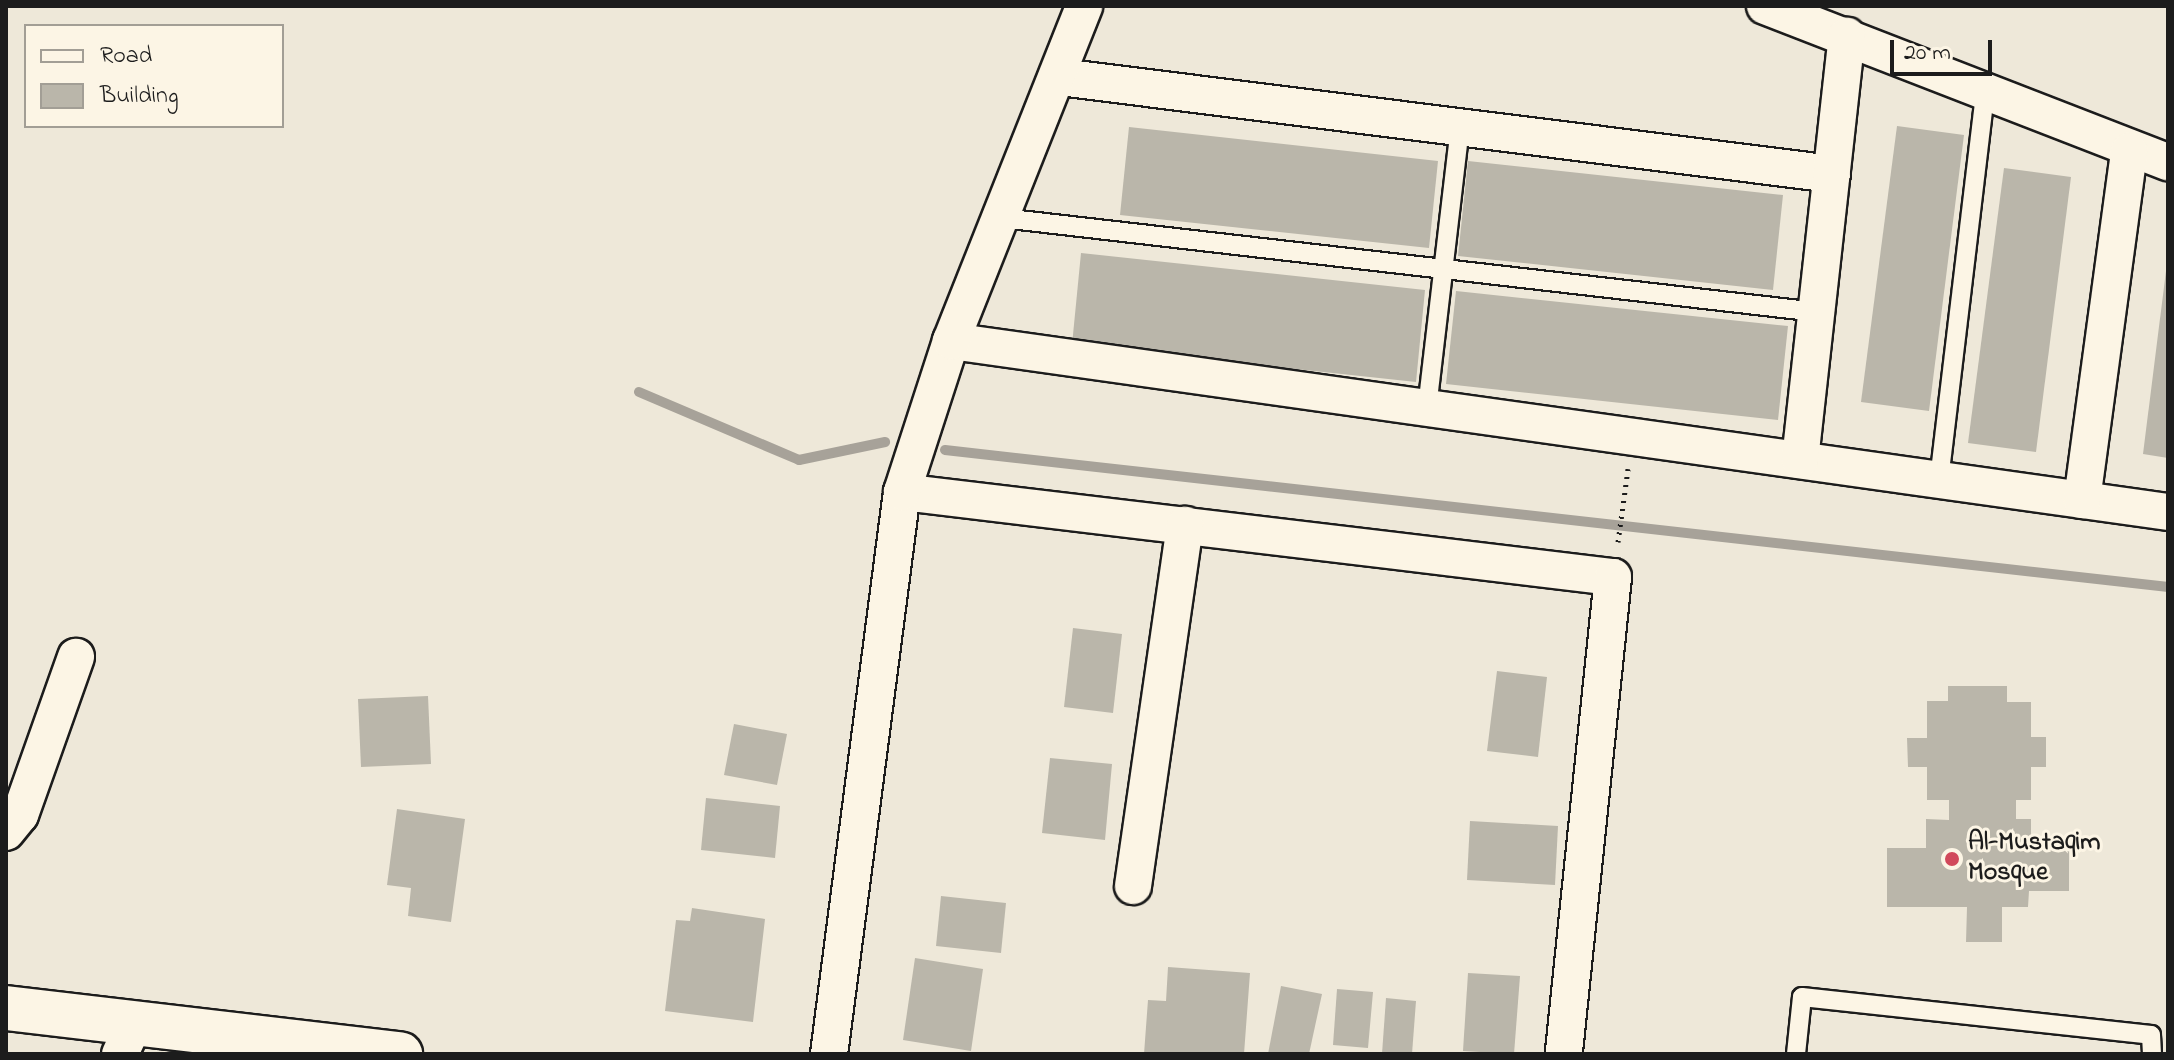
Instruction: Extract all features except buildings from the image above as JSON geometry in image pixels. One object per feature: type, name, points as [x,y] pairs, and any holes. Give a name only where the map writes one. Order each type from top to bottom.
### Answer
[{"type":"highway","points":[[6,1008],[127,1039],[400,1054]]},
{"type":"street","points":[[829,1054],[902,492],[951,341],[1060,77],[1084,6]]},
{"type":"street","points":[[1765,6],[1847,36],[2129,151],[2168,162]]},
{"type":"street","points":[[1800,460],[1847,36]]},
{"type":"street","points":[[1060,77],[1832,174]]},
{"type":"street","points":[[2082,500],[2129,151]]},
{"type":"street","points":[[951,341],[2168,512]]},
{"type":"street","points":[[902,492],[1613,577],[1564,1054]]},
{"type":"street","points":[[1133,886],[1185,525]]},
{"type":"street","points":[[6,832],[20,815],[76,657]]},
{"type":"lane","points":[[1939,480],[1985,93]]},
{"type":"lane","points":[[1427,408],[1460,127]]},
{"type":"lane","points":[[1002,218],[1817,312]]},
{"type":"lane","points":[[1796,1054],[1802,997],[2151,1035],[2152,1054]]},
{"type":"path","points":[[1613,577],[1633,436]]},
{"type":"waterway","points":[[639,392],[799,460],[885,442]]},
{"type":"waterway","points":[[945,450],[2168,587]]},
{"type":"place","name":"Al-Mustaqim Mosque","points":[[1952,859]]}]
